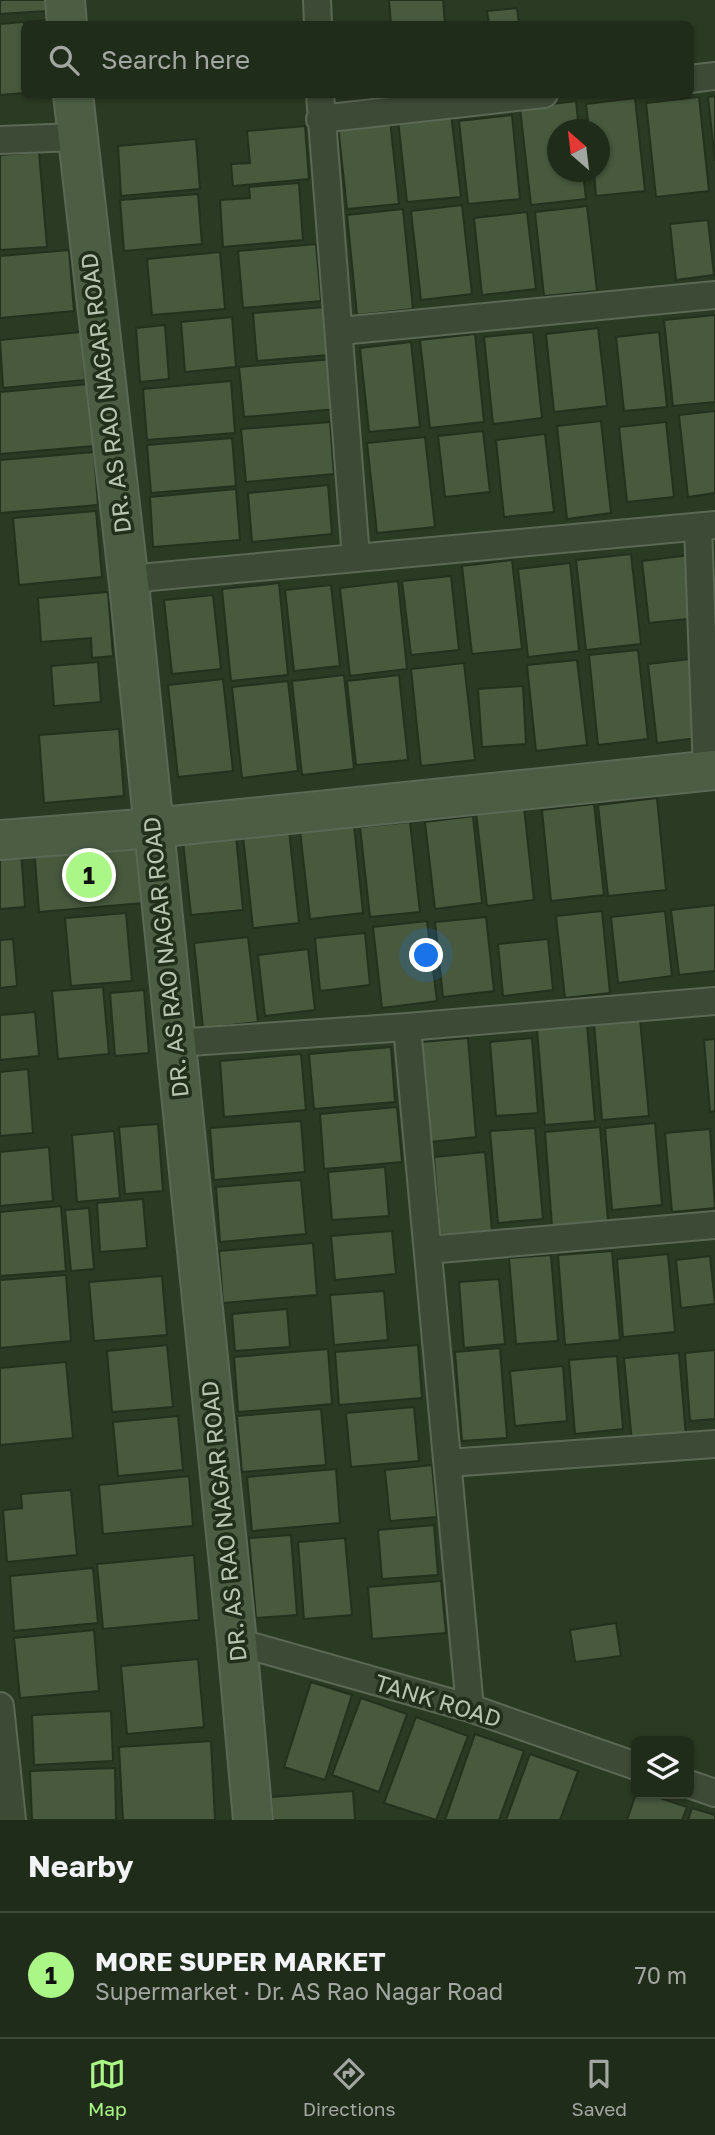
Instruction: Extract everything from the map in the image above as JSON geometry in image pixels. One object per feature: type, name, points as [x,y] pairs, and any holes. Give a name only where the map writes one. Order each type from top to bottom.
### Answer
[{"type":"street","points":[[65,0],[67,21]]},
{"type":"street","points":[[317,0],[318,21]]},
{"type":"street","points":[[694,79],[715,76]]},
{"type":"street","name":"DR. AS RAO NAGAR ROAD","points":[[73,98],[129,584],[253,1820]]},
{"type":"street","points":[[356,558],[340,331],[320,107],[475,98]]},
{"type":"street","points":[[0,140],[76,136]]},
{"type":"street","points":[[340,331],[715,295]]},
{"type":"street","points":[[0,840],[153,828],[711,770],[706,526],[150,577],[129,584]]},
{"type":"street","points":[[175,1043],[715,1001]]},
{"type":"street","points":[[407,1027],[470,1708]]},
{"type":"street","points":[[428,1250],[715,1224]]},
{"type":"street","points":[[448,1462],[715,1444]]},
{"type":"street","name":"TANK ROAD","points":[[237,1642],[470,1708],[631,1764]]},
{"type":"street","points":[[0,1706],[12,1820]]},
{"type":"street","points":[[694,1786],[715,1793]]},
{"type":"building","points":[[0,0],[47,0],[47,11],[0,14]]},
{"type":"building","points":[[389,0],[443,0],[445,21],[391,21]]},
{"type":"building","points":[[517,8],[519,21],[489,21],[487,11]]},
{"type":"building","points":[[21,22],[21,93],[0,95],[0,24]]},
{"type":"building","points":[[715,96],[715,161],[708,97]]},
{"type":"building","points":[[699,97],[709,191],[656,197],[646,103]]},
{"type":"building","points":[[635,98],[645,191],[596,196],[595,182],[610,182],[610,119],[588,119],[586,104]]},
{"type":"building","points":[[576,101],[578,119],[547,119],[547,182],[584,182],[586,199],[531,205],[520,108]]},
{"type":"building","points":[[451,114],[461,197],[407,202],[398,120]]},
{"type":"building","points":[[512,115],[520,199],[468,204],[459,121]]},
{"type":"building","points":[[390,120],[399,204],[347,209],[338,126]]},
{"type":"building","points":[[305,126],[309,179],[233,186],[231,164],[250,163],[247,131]]},
{"type":"building","points":[[196,139],[200,189],[121,196],[118,146]]},
{"type":"building","points":[[39,152],[47,247],[0,250],[0,155]]},
{"type":"building","points":[[299,183],[303,240],[223,247],[220,200],[250,198],[249,187]]},
{"type":"building","points":[[198,194],[202,244],[124,251],[120,200]]},
{"type":"building","points":[[462,205],[472,294],[421,300],[411,211]]},
{"type":"building","points":[[587,206],[597,291],[544,296],[535,212]]},
{"type":"building","points":[[403,209],[413,309],[357,315],[347,215]]},
{"type":"building","points":[[527,212],[536,289],[482,295],[474,218]]},
{"type":"building","points":[[708,220],[714,275],[676,280],[670,224]]},
{"type":"building","points":[[316,244],[321,301],[243,308],[238,251]]},
{"type":"building","points":[[69,250],[74,311],[0,318],[0,256]]},
{"type":"building","points":[[220,252],[225,309],[152,315],[147,259]]},
{"type":"building","points":[[325,307],[329,355],[257,361],[253,313]]},
{"type":"building","points":[[715,315],[715,402],[673,406],[664,320]]},
{"type":"building","points":[[232,317],[236,367],[185,372],[181,322]]},
{"type":"building","points":[[165,325],[169,379],[140,382],[136,328]]},
{"type":"building","points":[[598,328],[607,406],[554,412],[546,334]]},
{"type":"building","points":[[81,332],[85,380],[3,388],[0,340]]},
{"type":"building","points":[[533,332],[542,418],[493,424],[484,337]]},
{"type":"building","points":[[659,332],[667,407],[624,411],[616,337]]},
{"type":"building","points":[[475,334],[484,422],[430,428],[420,340]]},
{"type":"building","points":[[411,342],[420,427],[369,432],[360,348]]},
{"type":"building","points":[[333,359],[337,409],[244,417],[239,367]]},
{"type":"building","points":[[231,381],[235,433],[147,440],[143,389]]},
{"type":"building","points":[[89,384],[94,446],[0,454],[0,392]]},
{"type":"building","points":[[715,411],[715,493],[688,497],[679,415]]},
{"type":"building","points":[[601,421],[611,513],[567,519],[557,426]]},
{"type":"building","points":[[330,422],[334,474],[246,482],[241,429]]},
{"type":"building","points":[[666,422],[674,497],[627,502],[619,427]]},
{"type":"building","points":[[483,431],[490,492],[445,497],[438,436]]},
{"type":"building","points":[[545,434],[554,512],[504,517],[496,440]]},
{"type":"building","points":[[425,437],[435,527],[377,533],[367,443]]},
{"type":"building","points":[[232,438],[236,486],[151,493],[147,445]]},
{"type":"building","points":[[94,452],[98,505],[0,513],[0,460]]},
{"type":"building","points":[[328,485],[332,534],[252,542],[248,493]]},
{"type":"building","points":[[236,489],[240,540],[153,547],[150,497]]},
{"type":"building","points":[[96,511],[102,577],[19,585],[13,518]]},
{"type":"building","points":[[631,554],[641,644],[586,650],[576,560]]},
{"type":"building","points":[[690,555],[697,618],[649,623],[642,561]]},
{"type":"building","points":[[512,560],[522,649],[472,654],[462,566]]},
{"type":"building","points":[[570,563],[579,651],[528,657],[518,569]]},
{"type":"building","points":[[451,576],[459,650],[411,655],[402,581]]},
{"type":"building","points":[[398,581],[407,669],[350,676],[340,588]]},
{"type":"building","points":[[279,583],[288,675],[231,681],[222,589]]},
{"type":"building","points":[[331,585],[340,666],[294,671],[285,590]]},
{"type":"building","points":[[108,592],[113,656],[92,658],[91,638],[41,642],[38,598]]},
{"type":"building","points":[[213,595],[221,669],[172,674],[164,600]]},
{"type":"building","points":[[638,650],[648,739],[598,745],[589,655]]},
{"type":"building","points":[[690,659],[698,738],[657,743],[648,664]]},
{"type":"building","points":[[577,660],[587,745],[536,751],[527,665]]},
{"type":"building","points":[[98,662],[101,702],[54,706],[51,666]]},
{"type":"building","points":[[464,663],[475,760],[421,766],[411,669]]},
{"type":"building","points":[[344,675],[354,769],[302,775],[292,681]]},
{"type":"building","points":[[399,675],[408,760],[356,765],[347,681]]},
{"type":"building","points":[[223,679],[233,771],[178,777],[168,685]]},
{"type":"building","points":[[288,681],[298,771],[242,778],[232,687]]},
{"type":"building","points":[[523,686],[526,744],[482,747],[478,689]]},
{"type":"building","points":[[119,729],[124,796],[44,803],[39,735]]},
{"type":"building","points":[[657,798],[666,890],[608,896],[598,805]]},
{"type":"building","points":[[594,804],[604,895],[551,901],[542,810]]},
{"type":"building","points":[[524,807],[534,900],[487,906],[476,812]]},
{"type":"building","points":[[473,816],[482,903],[435,909],[425,822]]},
{"type":"building","points":[[410,822],[420,912],[370,917],[360,827]]},
{"type":"building","points":[[354,825],[363,913],[310,919],[300,831]]},
{"type":"building","points":[[289,830],[299,923],[253,928],[243,836]]},
{"type":"building","points":[[236,836],[243,910],[191,915],[183,842]]},
{"type":"building","points":[[138,838],[143,903],[39,912],[34,847]]},
{"type":"building","points":[[21,851],[25,907],[0,909],[0,852]]},
{"type":"building","points":[[715,905],[715,971],[679,975],[671,910]]},
{"type":"building","points":[[602,911],[610,993],[565,998],[556,916]]},
{"type":"building","points":[[665,911],[672,976],[618,983],[611,917]]},
{"type":"building","points":[[126,913],[132,981],[71,986],[65,918]]},
{"type":"building","points":[[486,917],[494,991],[443,997],[435,922]]},
{"type":"building","points":[[427,921],[437,1001],[382,1008],[373,927]]},
{"type":"building","points":[[365,933],[370,985],[320,991],[315,938]]},
{"type":"building","points":[[248,937],[258,1022],[203,1028],[194,943]]},
{"type":"building","points":[[13,939],[17,986],[0,988],[0,940]]},
{"type":"building","points":[[548,939],[553,990],[503,996],[498,944]]},
{"type":"building","points":[[308,949],[315,1010],[265,1016],[258,955]]},
{"type":"building","points":[[103,987],[109,1054],[58,1059],[52,991]]},
{"type":"building","points":[[144,990],[149,1053],[115,1056],[110,993]]},
{"type":"building","points":[[35,1012],[39,1056],[0,1060],[0,1015]]},
{"type":"building","points":[[640,1019],[649,1116],[602,1120],[594,1023]]},
{"type":"building","points":[[587,1025],[595,1121],[545,1125],[537,1029]]},
{"type":"building","points":[[468,1038],[476,1137],[430,1142],[422,1042]]},
{"type":"building","points":[[532,1038],[538,1113],[496,1116],[490,1042]]},
{"type":"building","points":[[715,1039],[715,1111],[710,1112],[704,1040]]},
{"type":"building","points":[[391,1047],[395,1102],[314,1109],[309,1054]]},
{"type":"building","points":[[301,1054],[306,1110],[224,1117],[220,1061]]},
{"type":"building","points":[[28,1069],[33,1133],[0,1136],[0,1072]]},
{"type":"building","points":[[397,1107],[402,1162],[324,1169],[320,1114]]},
{"type":"building","points":[[301,1121],[305,1172],[214,1180],[210,1128]]},
{"type":"building","points":[[655,1123],[662,1205],[612,1210],[605,1128]]},
{"type":"building","points":[[158,1124],[163,1191],[125,1194],[119,1127]]},
{"type":"building","points":[[600,1127],[608,1221],[552,1226],[545,1132]]},
{"type":"building","points":[[535,1128],[543,1219],[498,1223],[490,1131]]},
{"type":"building","points":[[710,1129],[715,1208],[672,1212],[665,1133]]},
{"type":"building","points":[[114,1131],[120,1198],[77,1202],[72,1135]]},
{"type":"building","points":[[49,1147],[53,1201],[0,1206],[0,1152]]},
{"type":"building","points":[[485,1152],[492,1231],[440,1235],[434,1157]]},
{"type":"building","points":[[385,1167],[389,1216],[332,1220],[328,1172]]},
{"type":"building","points":[[301,1180],[306,1234],[220,1242],[216,1187]]},
{"type":"building","points":[[143,1199],[147,1248],[100,1252],[97,1203]]},
{"type":"building","points":[[61,1206],[66,1271],[0,1276],[0,1212]]},
{"type":"building","points":[[89,1208],[94,1269],[71,1271],[65,1210]]},
{"type":"building","points":[[392,1231],[396,1274],[335,1280],[331,1236]]},
{"type":"building","points":[[313,1243],[317,1295],[223,1303],[219,1251]]},
{"type":"building","points":[[612,1251],[620,1340],[565,1345],[558,1255]]},
{"type":"building","points":[[668,1254],[675,1332],[623,1337],[617,1259]]},
{"type":"building","points":[[551,1255],[558,1341],[516,1344],[509,1258]]},
{"type":"building","points":[[710,1256],[715,1304],[681,1308],[676,1260]]},
{"type":"building","points":[[66,1275],[71,1341],[0,1348],[0,1280]]},
{"type":"building","points":[[162,1276],[167,1335],[94,1341],[89,1282]]},
{"type":"building","points":[[499,1279],[505,1344],[464,1348],[459,1282]]},
{"type":"building","points":[[384,1291],[388,1340],[334,1345],[330,1295]]},
{"type":"building","points":[[287,1309],[290,1347],[235,1351],[232,1314]]},
{"type":"building","points":[[167,1345],[173,1407],[112,1412],[107,1351]]},
{"type":"building","points":[[418,1345],[422,1398],[339,1405],[335,1352]]},
{"type":"building","points":[[500,1348],[507,1438],[462,1441],[455,1352]]},
{"type":"building","points":[[328,1349],[332,1404],[238,1412],[234,1357]]},
{"type":"building","points":[[715,1350],[715,1419],[690,1421],[685,1353]]},
{"type":"building","points":[[679,1353],[686,1437],[632,1442],[624,1358]]},
{"type":"building","points":[[617,1356],[623,1429],[575,1434],[569,1360]]},
{"type":"building","points":[[66,1362],[73,1438],[0,1445],[0,1368]]},
{"type":"building","points":[[563,1366],[567,1421],[515,1426],[510,1371]]},
{"type":"building","points":[[414,1407],[419,1461],[351,1467],[346,1413]]},
{"type":"building","points":[[321,1409],[326,1465],[242,1472],[237,1416]]},
{"type":"building","points":[[178,1416],[183,1470],[118,1476],[113,1422]]},
{"type":"building","points":[[432,1465],[437,1517],[390,1521],[385,1470]]},
{"type":"building","points":[[336,1469],[340,1523],[252,1531],[247,1477]]},
{"type":"building","points":[[189,1476],[193,1526],[103,1534],[99,1485]]},
{"type":"building","points":[[71,1490],[77,1555],[7,1562],[3,1510],[22,1508],[21,1494]]},
{"type":"building","points":[[434,1525],[438,1575],[382,1579],[378,1530]]},
{"type":"building","points":[[291,1535],[297,1615],[256,1618],[249,1538]]},
{"type":"building","points":[[345,1538],[352,1615],[304,1619],[298,1542]]},
{"type":"building","points":[[194,1555],[199,1620],[103,1629],[97,1564]]},
{"type":"building","points":[[93,1568],[98,1623],[14,1631],[10,1576]]},
{"type":"building","points":[[441,1581],[446,1633],[372,1639],[368,1587]]},
{"type":"building","points":[[616,1623],[621,1656],[575,1662],[570,1630]]},
{"type":"building","points":[[94,1630],[99,1691],[20,1698],[14,1638]]},
{"type":"building","points":[[198,1659],[204,1727],[127,1734],[121,1666]]},
{"type":"building","points":[[311,1682],[352,1695],[325,1780],[284,1767]]},
{"type":"building","points":[[361,1698],[407,1714],[379,1792],[332,1775]]},
{"type":"building","points":[[111,1711],[113,1761],[34,1765],[32,1715]]},
{"type":"building","points":[[416,1717],[468,1736],[436,1820],[384,1803]]},
{"type":"building","points":[[475,1734],[524,1751],[499,1820],[445,1820]]},
{"type":"building","points":[[211,1741],[215,1820],[123,1820],[119,1747]]},
{"type":"building","points":[[530,1754],[578,1771],[560,1820],[506,1820]]},
{"type":"building","points":[[115,1768],[116,1820],[32,1820],[30,1771]]},
{"type":"building","points":[[353,1791],[355,1820],[273,1820],[271,1797]]},
{"type":"building","points":[[634,1799],[663,1799],[687,1807],[682,1820],[627,1820]]},
{"type":"building","points":[[692,1808],[715,1815],[715,1820],[688,1820]]},
{"type":"place","name":"MORE SUPER MARKET","points":[[89,875]]}]
